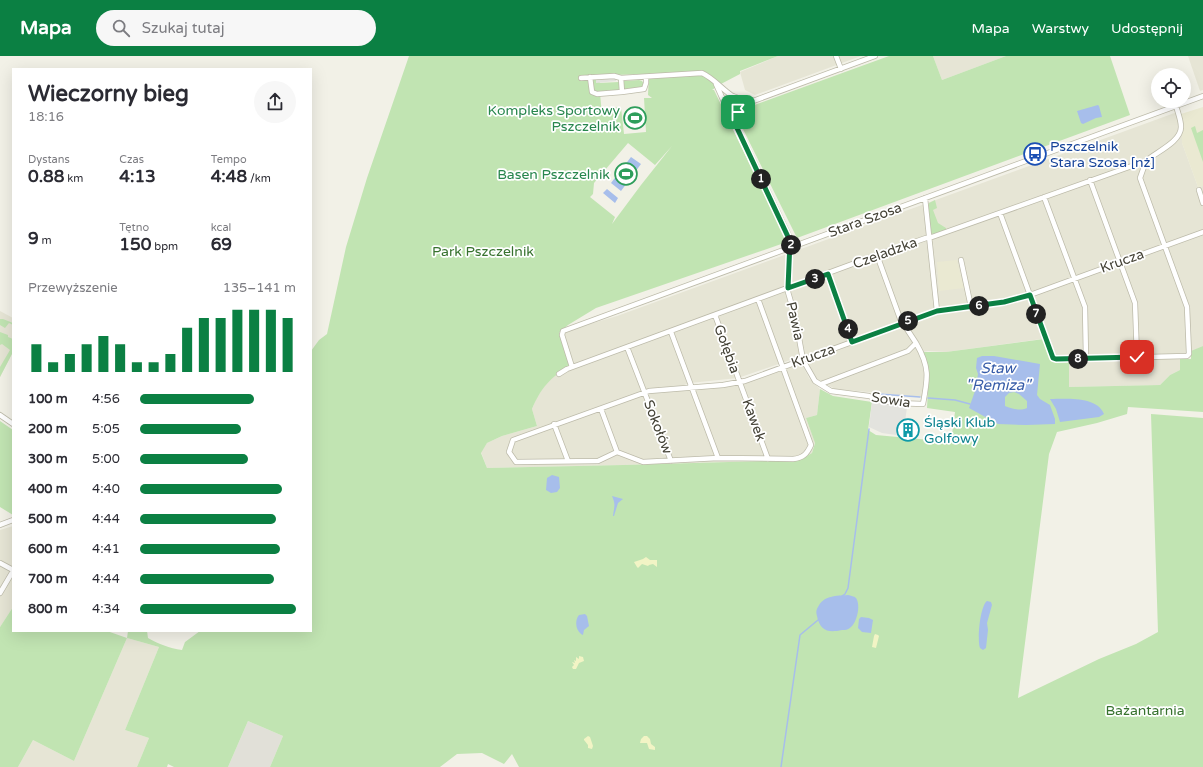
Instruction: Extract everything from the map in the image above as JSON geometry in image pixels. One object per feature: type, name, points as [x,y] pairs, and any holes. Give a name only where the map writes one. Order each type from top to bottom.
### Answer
[{"type":"street","points":[[836,56],[841,69]]},
{"type":"street","points":[[727,110],[732,111],[875,56]]},
{"type":"street","points":[[581,78],[614,76],[621,78],[646,77],[702,73],[709,76],[716,84],[741,101],[741,107],[736,118],[737,128]]},
{"type":"street","points":[[590,77],[592,92],[597,94],[644,89],[646,77]]},
{"type":"street","points":[[621,78],[622,92]]},
{"type":"street","points":[[716,84],[727,110],[737,128]]},
{"type":"street","name":"Stara Szosa","points":[[1191,100],[1203,96]]},
{"type":"street","points":[[725,104],[728,98],[733,97]]},
{"type":"street","name":"Stara Szosa","points":[[572,367],[562,335],[563,331],[1171,108]]},
{"type":"street","name":"Czeladzka","points":[[559,374],[572,367],[671,332],[877,255],[1000,213],[1146,160],[1174,142],[1180,134],[1180,120],[1177,108]]},
{"type":"street","name":"Pawia","points":[[737,128],[790,238],[791,247],[788,288],[795,316],[802,360]]},
{"type":"street","points":[[1000,213],[1053,358],[1187,356],[1189,354],[1187,307],[1140,178],[1146,160]]},
{"type":"street","points":[[1090,180],[1136,308],[1137,357]]},
{"type":"street","points":[[1199,190],[1203,203]]},
{"type":"street","points":[[1044,197],[1084,307],[1086,358]]},
{"type":"street","points":[[925,198],[937,311]]},
{"type":"street","name":"Krucza","points":[[568,461],[516,462],[509,452],[513,440],[554,424],[656,389],[740,382],[937,311],[1004,302],[1030,295],[1203,232]]},
{"type":"street","name":"Sowia","points":[[802,360],[815,381],[831,391],[869,396],[879,400],[896,403],[923,404],[927,382],[927,369],[921,351],[903,323],[877,255]]},
{"type":"street","points":[[960,260],[972,307]]},
{"type":"street","points":[[828,274],[852,342]]},
{"type":"street","points":[[554,424],[568,461],[598,461],[617,452],[644,462],[718,458],[800,458],[807,454],[811,445],[758,299]]},
{"type":"street","name":"Gołębia","points":[[715,315],[740,382]]},
{"type":"street","points":[[671,332],[718,458]]},
{"type":"street","points":[[821,384],[908,351],[916,342]]},
{"type":"street","name":"Sokołów","points":[[628,347],[671,461]]},
{"type":"street","name":"Kawek","points":[[740,382],[768,458]]},
{"type":"street","points":[[601,409],[617,452]]},
{"type":"street","points":[[0,415],[12,423]]},
{"type":"street","points":[[0,524],[12,520]]},
{"type":"street","points":[[0,563],[12,570]]},
{"type":"street","points":[[0,593],[12,573]]},
{"type":"shaded area","points":[[778,56],[861,56],[755,95],[745,90],[740,72]]},
{"type":"shaded area","points":[[933,56],[1006,56],[942,80]]},
{"type":"shaded area","points":[[1188,56],[1203,56],[1203,90],[1200,91]]},
{"type":"shaded area","points":[[616,78],[616,81],[596,83],[596,79]]},
{"type":"shaded area","points":[[1203,107],[1203,186],[1198,187],[1182,143],[1181,114]]},
{"type":"shaded area","points":[[1180,111],[1182,143],[1198,187],[1203,186],[1203,346],[1189,353],[1180,353],[1180,370],[1170,375],[1160,385],[1069,387],[1068,357],[1057,357],[1054,355],[1049,338],[946,352],[928,351],[918,353],[922,361],[924,376],[922,397],[835,389],[817,379],[805,358],[802,356],[738,378],[690,383],[684,385],[692,388],[741,384],[801,362],[809,378],[820,389],[817,415],[806,418],[815,442],[812,453],[801,460],[487,468],[481,452],[487,443],[502,436],[537,426],[532,409],[537,397],[549,380],[557,373],[559,333],[617,316]]},
{"type":"shaded area","points":[[957,260],[964,288],[939,291],[937,262]]},
{"type":"shaded area","points":[[0,311],[12,317],[12,354],[0,377]]},
{"type":"shaded area","points":[[872,402],[907,407],[903,436],[882,433],[869,427]]},
{"type":"shaded area","points":[[12,526],[12,609],[0,627],[0,530]]},
{"type":"shaded area","points":[[127,638],[159,647],[125,730],[149,738],[137,767],[18,767],[33,740],[74,761]]},
{"type":"shaded area","points":[[248,721],[283,736],[270,767],[228,767]]},
{"type":"green space","points":[[409,56],[778,56],[740,71],[740,74],[712,90],[714,90],[787,242],[596,308],[568,325],[559,333],[570,365],[557,374],[539,395],[532,409],[537,426],[502,436],[487,443],[481,453],[487,468],[800,460],[812,453],[815,443],[806,418],[817,415],[820,389],[833,396],[872,402],[868,430],[876,435],[951,442],[955,412],[927,408],[929,370],[923,352],[946,352],[1044,339],[1051,360],[1069,362],[1069,387],[1160,385],[1170,375],[1180,370],[1180,359],[1191,359],[1191,351],[1203,346],[1203,412],[1128,407],[1127,414],[1097,423],[1057,432],[1049,454],[1018,698],[1099,659],[1136,644],[1158,632],[1151,414],[1203,418],[1203,767],[519,767],[512,754],[504,764],[482,753],[457,754],[440,767],[270,767],[283,736],[248,721],[228,767],[174,767],[168,764],[167,767],[137,767],[149,738],[125,730],[159,647],[127,638],[128,632],[147,632],[148,638],[164,646],[182,650],[185,642],[199,632],[312,632],[312,350],[319,340],[327,334],[346,247],[367,178]],"holes":[[[649,74],[648,95],[652,98],[644,98],[646,132],[624,134],[621,107],[608,108],[602,115],[600,93],[619,91],[619,82],[599,83],[611,75]],[[628,143],[655,165],[672,146],[612,224],[615,217],[590,197],[593,194],[594,183]]]},
{"type":"green space","points":[[889,56],[933,56],[942,80],[1006,56],[1110,56],[1130,115],[797,238],[740,123],[742,115],[749,107]]},
{"type":"green space","points":[[639,80],[644,84],[641,88],[624,90],[624,81]]},
{"type":"green space","points":[[1195,126],[1197,133],[1203,130],[1203,162],[1191,128]]},
{"type":"green space","points":[[935,200],[937,208],[933,210],[938,223],[946,228],[946,230],[933,234],[931,233],[928,206],[929,203]]},
{"type":"green space","points":[[0,319],[12,323],[12,324],[9,323],[5,328],[0,325]]},
{"type":"green space","points":[[0,332],[8,335],[8,337],[12,339],[12,354],[0,377],[0,367],[10,350],[2,344],[0,345]]},
{"type":"green space","points":[[0,421],[12,429],[12,514],[0,507]]},
{"type":"green space","points":[[12,609],[12,632],[110,632],[127,638],[74,761],[33,740],[18,767],[0,767],[0,627]]},
{"type":"sand","points":[[646,557],[650,560],[657,560],[657,567],[653,564],[648,566],[642,564],[638,568],[634,562]]},
{"type":"sand","points":[[875,634],[879,636],[876,648],[872,647]]},
{"type":"sand","points":[[579,656],[583,657],[584,661],[579,663],[576,669],[573,669],[572,667],[574,665],[572,662],[575,663],[574,660],[576,661],[576,657],[579,659]]},
{"type":"sand","points":[[588,736],[590,737],[593,746],[592,749],[588,748],[588,745],[584,740]]},
{"type":"sand","points":[[644,736],[647,736],[650,739],[651,744],[655,747],[655,750],[649,749],[647,743],[640,743]]},
{"type":"water","points":[[1098,105],[1102,117],[1083,124],[1081,123],[1077,111]]},
{"type":"water","name":"Basen Pszczelnik","points":[[631,157],[641,164],[621,191],[611,183]]},
{"type":"water","points":[[607,189],[618,198],[615,203],[603,193]]},
{"type":"water","name":"Staw \"Remiza\"","points":[[982,356],[994,356],[1040,364],[1037,395],[1040,399],[1050,405],[1055,419],[1055,424],[998,424],[969,408],[975,391],[978,374],[976,368],[977,358]],"holes":[[[1014,392],[1019,394],[1027,401],[1027,408],[1016,409],[1005,406],[1005,397],[1009,393]]]},
{"type":"water","name":"Staw \"Remiza\"","points":[[1050,399],[1088,401],[1100,408],[1104,414],[1099,417],[1060,422],[1056,409]]},
{"type":"water","points":[[552,475],[559,477],[560,488],[557,492],[551,493],[546,490],[547,478]]},
{"type":"water","points":[[612,496],[623,499],[618,503],[614,516],[614,504]]},
{"type":"water","points":[[848,595],[856,598],[858,605],[858,613],[853,625],[848,629],[837,631],[825,630],[818,621],[816,613],[817,608],[827,598]]},
{"type":"water","points":[[987,601],[991,602],[992,605],[987,623],[988,630],[986,648],[983,650],[980,648],[979,644],[979,631],[981,616]]},
{"type":"water","points":[[585,614],[587,616],[589,626],[584,630],[583,635],[577,629],[576,623],[579,615]]},
{"type":"water","points":[[861,617],[873,620],[871,633],[862,632],[858,628],[859,619]]},
{"type":"waterway","points":[[879,394],[920,397]]},
{"type":"waterway","points":[[928,398],[955,400],[970,404]]},
{"type":"waterway","points":[[842,596],[848,588],[869,429]]},
{"type":"waterway","points":[[781,767],[800,635],[818,620]]},
{"type":"place","name":"Kompleks Sportowy Pszczelnik","points":[[635,118]]},
{"type":"place","name":"Pszczelnik Stara Szosa [nż]","points":[[1035,154]]},
{"type":"place","name":"Basen Pszczelnik","points":[[626,174]]},
{"type":"place","name":"Śląski Klub Golfowy","points":[[908,430]]},
{"type":"route","points":[[738,112],[736,115],[737,128],[790,238],[791,244],[788,288],[828,274],[852,342],[937,311],[1004,302],[1030,295],[1053,358],[1137,357]]},
{"type":"park label","name":"Park Pszczelnik","points":[[483,251]]},
{"type":"park label","name":"Bażantarnia","points":[[1145,710]]}]
